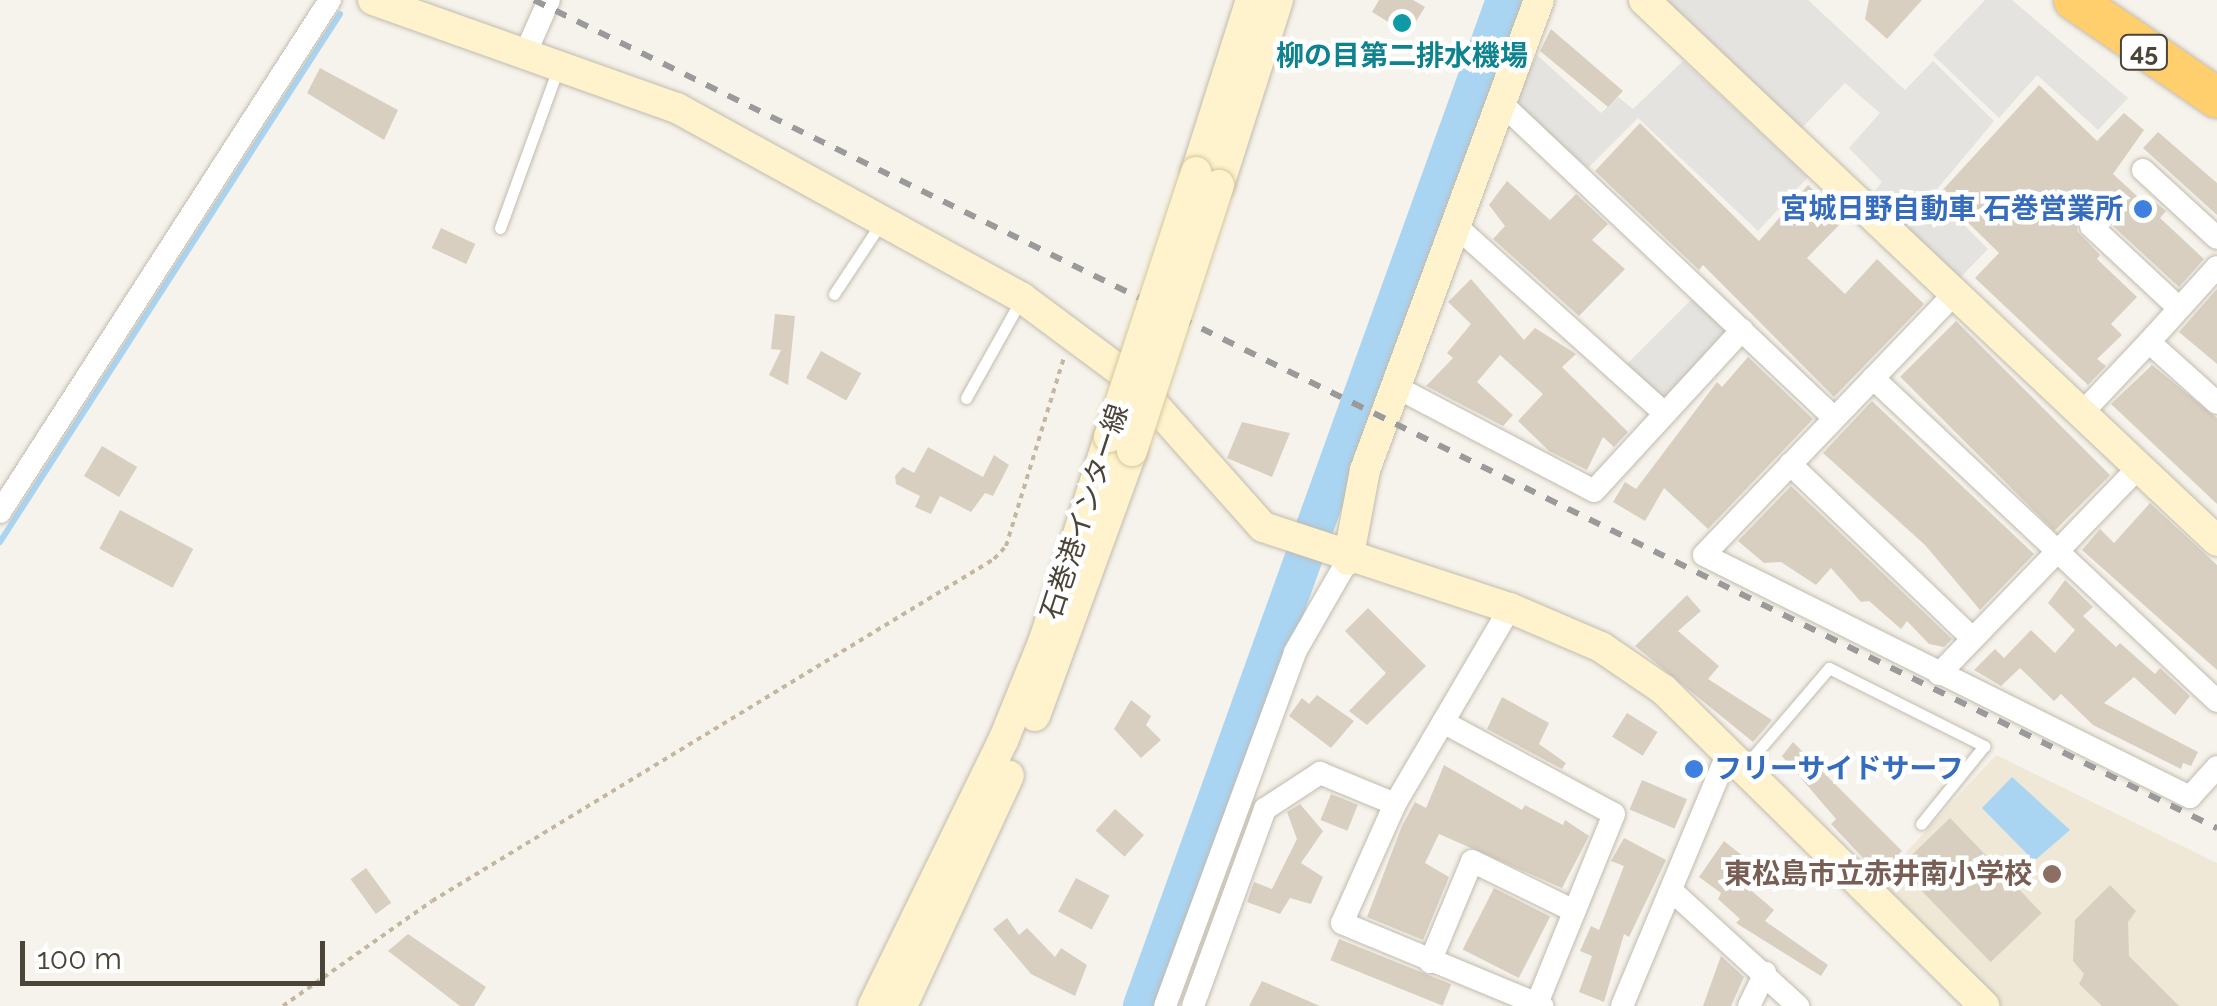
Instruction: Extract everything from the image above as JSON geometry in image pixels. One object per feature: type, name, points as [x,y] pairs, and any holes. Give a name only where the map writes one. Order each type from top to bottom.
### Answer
[{"type":"highway","name":"45","points":[[2074,0],[2217,98]]},
{"type":"street","points":[[0,512],[330,0]]},
{"type":"street","points":[[373,0],[677,108],[1022,298],[1131,379],[1234,500],[1280,535],[1510,608],[1601,648],[1664,690],[1737,758],[1974,1003]]},
{"type":"street","points":[[526,54],[549,0]]},
{"type":"street","name":"石巻港インター線","points":[[1208,179],[1252,0]]},
{"type":"street","name":"石巻港インター線","points":[[902,1006],[933,950],[1061,656],[1120,444],[1208,179],[1278,0]]},
{"type":"street","points":[[1165,1006],[1295,652],[1340,557],[1366,470],[1539,0]]},
{"type":"street","points":[[1644,0],[2217,541]]},
{"type":"street","points":[[1500,101],[1834,418]]},
{"type":"street","points":[[2143,170],[2217,238]]},
{"type":"street","points":[[2091,226],[2180,308]]},
{"type":"street","points":[[1457,227],[1664,413]]},
{"type":"street","points":[[2082,412],[2217,267]]},
{"type":"street","points":[[1954,294],[1704,555],[2190,797],[2217,768]]},
{"type":"street","points":[[1398,388],[1594,490],[1742,330]]},
{"type":"street","points":[[2149,342],[2217,403]]},
{"type":"street","points":[[1874,378],[2054,552],[2217,701]]},
{"type":"street","name":"石巻港インター線","points":[[873,1006],[1003,741],[1120,444]]},
{"type":"street","points":[[1790,464],[1972,638]]},
{"type":"street","points":[[1939,674],[2138,468]]},
{"type":"street","points":[[1443,722],[1614,814],[1540,1005],[1499,998],[1342,923],[1395,804],[1443,722],[1510,608]]},
{"type":"street","points":[[1622,1006],[1737,758]]},
{"type":"street","points":[[1200,1004],[1265,808],[1320,772],[1395,804]]},
{"type":"street","points":[[1430,962],[1472,861],[1574,911]]},
{"type":"street","points":[[1672,892],[1798,1006]]},
{"type":"street","points":[[1750,1006],[1765,973]]},
{"type":"lane","points":[[500,228],[560,65]]},
{"type":"lane","points":[[834,294],[883,219]]},
{"type":"lane","points":[[966,398],[1022,298]]},
{"type":"lane","points":[[1737,758],[1829,668],[1984,746],[1921,824]]},
{"type":"path","points":[[283,1006],[432,901],[994,560],[1006,546],[1072,332]]},
{"type":"shaded area","points":[[1655,0],[1808,0],[1905,90],[1933,61],[1994,121],[1933,194],[1988,249],[1958,280],[1873,193],[1882,182],[1849,148],[1880,113],[1845,83],[1799,131]]},
{"type":"shaded area","points":[[1985,0],[2012,0],[2128,98],[2098,130],[2037,75],[1999,118],[1933,55]]},
{"type":"shaded area","points":[[1537,55],[1601,113],[1618,97],[1633,109],[1683,61],[1808,177],[1758,231],[1638,118],[1588,168],[1519,109],[1516,98]]},
{"type":"shaded area","points":[[1695,296],[1731,332],[1661,402],[1625,366]]},
{"type":"shaded area","name":"東松島市立赤井南小学校","points":[[1996,755],[2217,863],[2217,1006],[2000,1006],[1876,885]]},
{"type":"water","points":[[2012,777],[2070,830],[2034,861],[1982,808]]},
{"type":"building","name":"柳の目第二排水機場","points":[[1379,0],[1413,0],[1425,7],[1408,34],[1372,12]]},
{"type":"building","points":[[1869,0],[1922,0],[1887,39],[1865,19]]},
{"type":"building","points":[[1551,29],[1623,91],[1608,107],[1540,51]]},
{"type":"building","points":[[320,68],[398,110],[384,140],[307,93]]},
{"type":"building","points":[[2039,85],[2097,141],[2124,113],[2144,130],[2113,174],[2149,207],[2154,201],[2166,211],[2160,218],[2204,259],[2179,287],[2100,214],[2079,217],[2077,231],[2100,255],[2097,259],[2137,297],[2111,324],[2122,335],[2097,359],[2106,366],[2088,385],[1975,278],[1999,253],[1939,194]]},
{"type":"building","points":[[1640,123],[1759,241],[1808,185],[1844,220],[1807,258],[1845,294],[1877,259],[1924,304],[1834,397],[1703,265],[1699,270],[1595,171]]},
{"type":"building","points":[[2158,132],[2217,183],[2217,215],[2143,148]]},
{"type":"building","points":[[1507,181],[1550,220],[1576,194],[1608,224],[1592,240],[1625,269],[1579,316],[1493,239],[1505,226],[1489,205]]},
{"type":"building","points":[[441,228],[475,244],[466,264],[432,248]]},
{"type":"building","points":[[1471,279],[1524,340],[1535,328],[1576,354],[1562,367],[1628,432],[1614,447],[1603,437],[1587,470],[1549,451],[1518,421],[1543,394],[1500,355],[1477,382],[1513,415],[1503,426],[1426,386],[1453,358],[1447,353],[1471,324],[1448,302]]},
{"type":"building","points":[[2217,289],[2217,364],[2179,332]]},
{"type":"building","points":[[775,314],[795,316],[788,385],[769,375],[781,350],[771,349]]},
{"type":"building","points":[[1956,321],[2110,475],[2054,531],[1900,377]]},
{"type":"building","points":[[821,351],[861,373],[846,400],[806,378]]},
{"type":"building","points":[[1748,357],[1813,419],[1708,529],[1664,488],[1645,521],[1613,502],[1625,482],[1636,489],[1717,382],[1722,387]]},
{"type":"building","points":[[2152,365],[2217,418],[2217,504],[2111,404]]},
{"type":"building","points":[[1872,401],[2034,554],[1980,610],[1925,545],[1823,453]]},
{"type":"building","points":[[1242,422],[1290,433],[1272,477],[1227,458]]},
{"type":"building","points":[[102,446],[137,467],[119,497],[84,476]]},
{"type":"building","points":[[928,447],[983,477],[994,455],[1009,465],[993,496],[985,493],[971,512],[940,496],[931,514],[915,507],[920,496],[896,484],[895,476],[903,467],[914,473]]},
{"type":"building","points":[[1791,486],[1952,639],[1944,647],[1929,644],[1907,621],[1901,629],[1869,601],[1861,602],[1831,568],[1816,585],[1781,562],[1764,563],[1738,541]]},
{"type":"building","points":[[2150,503],[2217,565],[2217,670],[2082,550],[2100,529],[2114,543]]},
{"type":"building","points":[[120,510],[193,549],[173,588],[99,549]]},
{"type":"building","points":[[2065,580],[2093,607],[2083,616],[2116,647],[2120,643],[2155,674],[2160,668],[2190,696],[2175,715],[2134,677],[2104,703],[2198,752],[2191,766],[2183,763],[2181,769],[2093,725],[2061,694],[2054,701],[2020,668],[2001,686],[1974,670],[1995,649],[2004,658],[2031,630],[2055,653],[2075,630],[2048,603]]},
{"type":"building","points":[[1687,595],[1701,611],[1678,631],[1719,666],[1708,679],[1772,720],[1753,742],[1635,646]]},
{"type":"building","points":[[1368,608],[1426,666],[1367,725],[1349,711],[1386,673],[1345,631]]},
{"type":"building","points":[[1317,695],[1354,721],[1331,748],[1289,716],[1302,698],[1309,704]]},
{"type":"building","points":[[1502,697],[1549,723],[1539,744],[1566,763],[1562,769],[1487,729]]},
{"type":"building","points":[[1131,700],[1151,716],[1146,725],[1161,740],[1141,758],[1114,729]]},
{"type":"building","points":[[1627,713],[1658,732],[1643,756],[1612,737]]},
{"type":"building","points":[[1793,742],[1902,851],[1878,874],[1831,824],[1836,819],[1782,756]]},
{"type":"building","points":[[1444,765],[1522,810],[1525,805],[1563,825],[1565,820],[1589,836],[1562,888],[1439,834],[1425,863],[1449,877],[1423,940],[1367,917],[1402,826],[1415,802],[1426,808]]},
{"type":"building","points":[[1642,780],[1687,799],[1675,829],[1629,809]]},
{"type":"building","points":[[1331,794],[1358,805],[1347,831],[1321,820]]},
{"type":"building","points":[[1300,804],[1323,831],[1301,863],[1323,877],[1311,904],[1290,898],[1280,914],[1247,902],[1254,882],[1272,889],[1297,839],[1287,812]]},
{"type":"building","points":[[1115,809],[1144,835],[1125,857],[1096,831]]},
{"type":"building","points":[[1950,818],[2042,913],[1991,962],[1899,867]]},
{"type":"building","points":[[1624,838],[1666,860],[1629,937],[1624,934],[1604,1002],[1579,992],[1592,956],[1580,951],[1591,926],[1599,930],[1624,866],[1611,861]]},
{"type":"building","points":[[1724,841],[1744,857],[1731,873],[1774,910],[1765,921],[1828,965],[1821,976],[1736,923],[1740,919],[1718,899],[1721,893],[1699,877]]},
{"type":"building","points":[[366,868],[391,903],[376,914],[351,879]]},
{"type":"building","points":[[1076,878],[1110,896],[1092,929],[1058,912]]},
{"type":"building","points":[[2110,885],[2136,911],[2128,922],[2129,956],[2179,1006],[2102,1006],[2079,984],[2084,974],[2073,961],[2075,920]]},
{"type":"building","points":[[1494,888],[1550,917],[1519,978],[1463,949]]},
{"type":"building","points":[[1007,918],[1019,935],[1027,928],[1055,957],[1061,948],[1087,965],[1075,996],[1031,974],[993,929]]},
{"type":"building","points":[[408,934],[486,987],[474,1006],[460,1006],[388,951]]},
{"type":"building","points":[[1339,939],[1451,984],[1443,1006],[1330,960]]},
{"type":"building","points":[[1721,956],[1744,977],[1731,1006],[1703,1006]]},
{"type":"building","points":[[1262,981],[1320,1006],[1249,1006]]},
{"type":"waterway","points":[[1142,1006],[1505,0]]},
{"type":"waterway","points":[[0,542],[340,14]]},
{"type":"railway","points":[[534,0],[2217,828]]},
{"type":"place","name":"柳の目第二排水機場","points":[[1402,23]]},
{"type":"place","name":"宮城日野自動車 石巻営業所","points":[[2143,209]]},
{"type":"place","name":"フリーサイドサーフ","points":[[1694,769]]},
{"type":"place","name":"東松島市立赤井南小学校","points":[[2052,874]]}]
